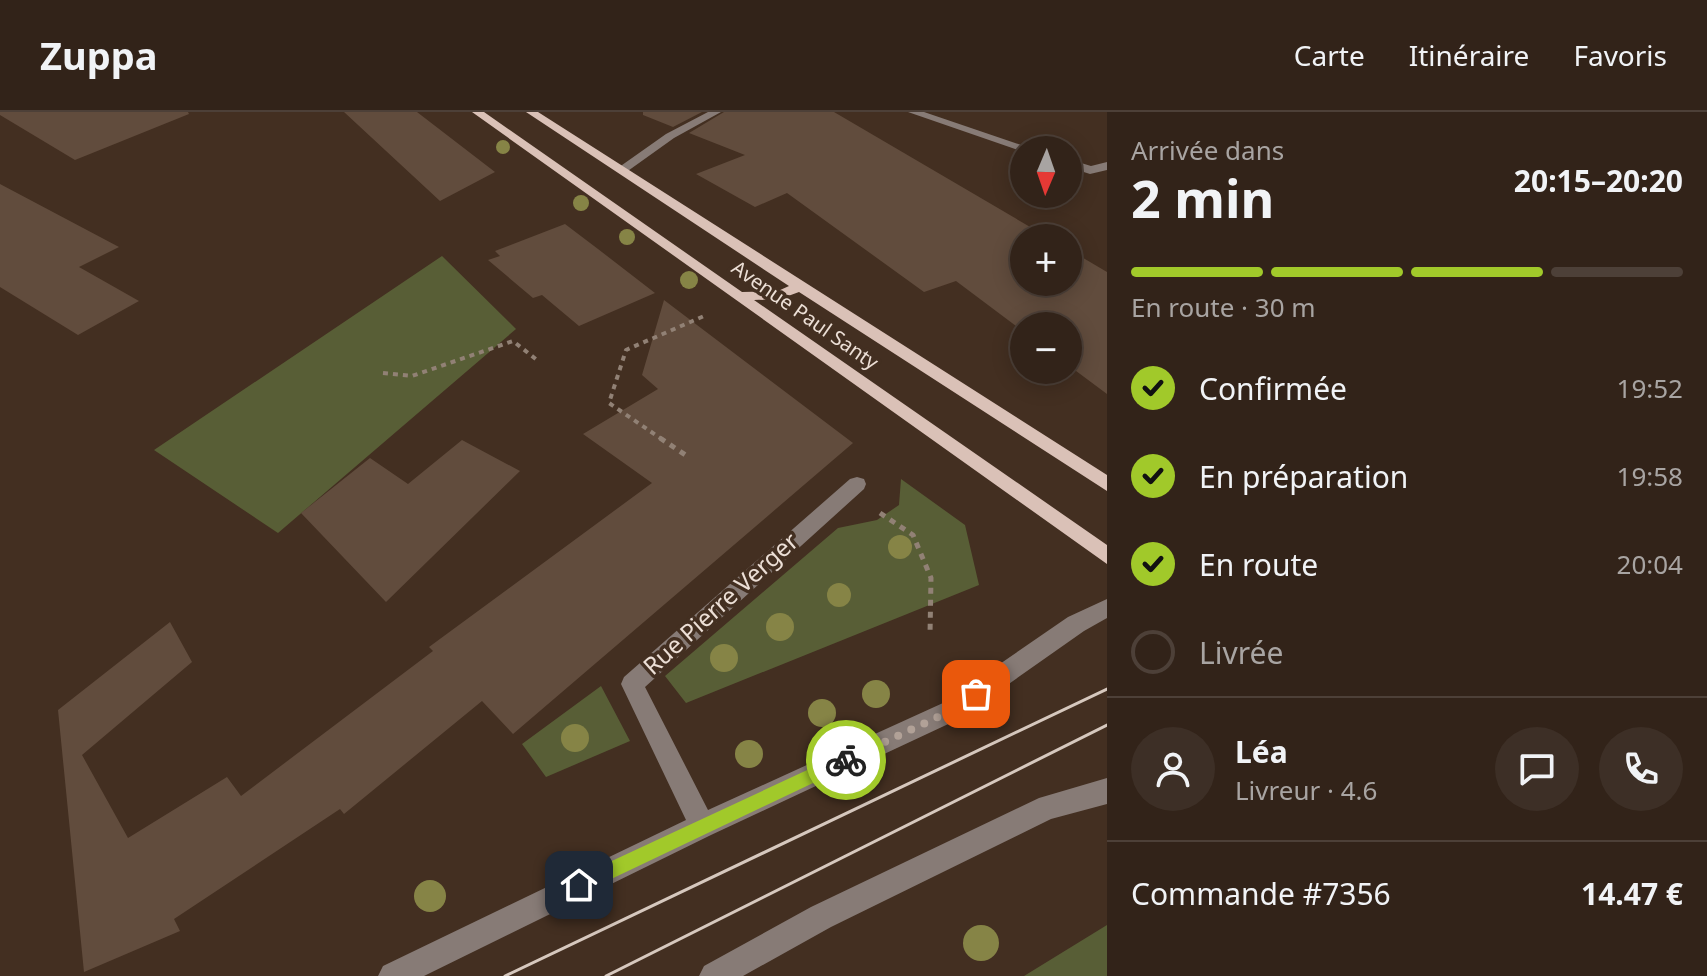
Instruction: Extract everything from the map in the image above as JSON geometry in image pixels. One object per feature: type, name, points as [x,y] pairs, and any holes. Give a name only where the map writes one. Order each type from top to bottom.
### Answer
[{"type":"main road","name":"Avenue Paul Santy","points":[[477,112],[1107,556]]},
{"type":"main road","name":"Avenue Paul Santy","points":[[531,112],[1107,484]]},
{"type":"main road","points":[[739,296],[780,295],[801,286]]},
{"type":"street","points":[[621,170],[670,136],[716,112]]},
{"type":"street","points":[[913,112],[1010,144]]},
{"type":"street","points":[[1082,167],[1090,170],[1107,166]]},
{"type":"street","name":"Rue Pierre Verger","points":[[702,826],[632,684],[852,488]]},
{"type":"street","points":[[393,976],[702,826],[951,711],[1076,624],[1107,608]]},
{"type":"street","points":[[714,976],[821,917],[1048,807],[1107,791]]},
{"type":"path","points":[[687,456],[609,403],[626,350],[704,316]]},
{"type":"path","points":[[383,373],[412,376],[513,341],[537,360]]},
{"type":"path","points":[[852,488],[913,535],[931,578],[930,635]]},
{"type":"green space","points":[[442,256],[516,329],[278,533],[154,450]]},
{"type":"green space","points":[[901,479],[965,525],[979,585],[686,703],[665,676],[838,528],[877,520],[899,505]]},
{"type":"green space","points":[[601,686],[630,741],[546,777],[522,744]]},
{"type":"green space","points":[[1107,925],[1107,976],[1024,976]]},
{"type":"building","points":[[0,112],[189,114],[75,160],[0,115]]},
{"type":"building","points":[[344,112],[417,112],[495,172],[440,201]]},
{"type":"building","points":[[643,112],[702,112],[673,127],[643,115]]},
{"type":"building","points":[[724,112],[834,112],[1025,224],[1010,224],[1010,296],[1082,296],[1082,257],[1107,272],[1107,394],[1082,375],[1082,312],[1010,312],[1010,322],[956,281],[924,292],[787,193],[755,207],[696,174],[745,155],[689,133]]},
{"type":"building","points":[[0,184],[119,247],[79,267],[139,301],[78,335],[0,287]]},
{"type":"building","points":[[565,224],[655,293],[579,326],[542,295],[533,298],[488,260],[500,256],[495,251]]},
{"type":"building","points":[[664,300],[853,443],[513,734],[482,701],[344,814],[340,809],[174,919],[180,931],[84,972],[58,710],[170,622],[192,662],[82,755],[128,838],[227,777],[241,796],[433,651],[429,647],[652,483],[583,434],[658,389],[642,375]]},
{"type":"building","points":[[462,440],[520,471],[386,602],[301,513],[370,458],[408,484]]},
{"type":"tram line","points":[[505,976],[1107,689]]},
{"type":"tram line","points":[[606,976],[1107,725]]},
{"type":"way so far","points":[[846,760],[951,711],[976,694]]},
{"type":"route","points":[[579,885],[846,760]]}]
